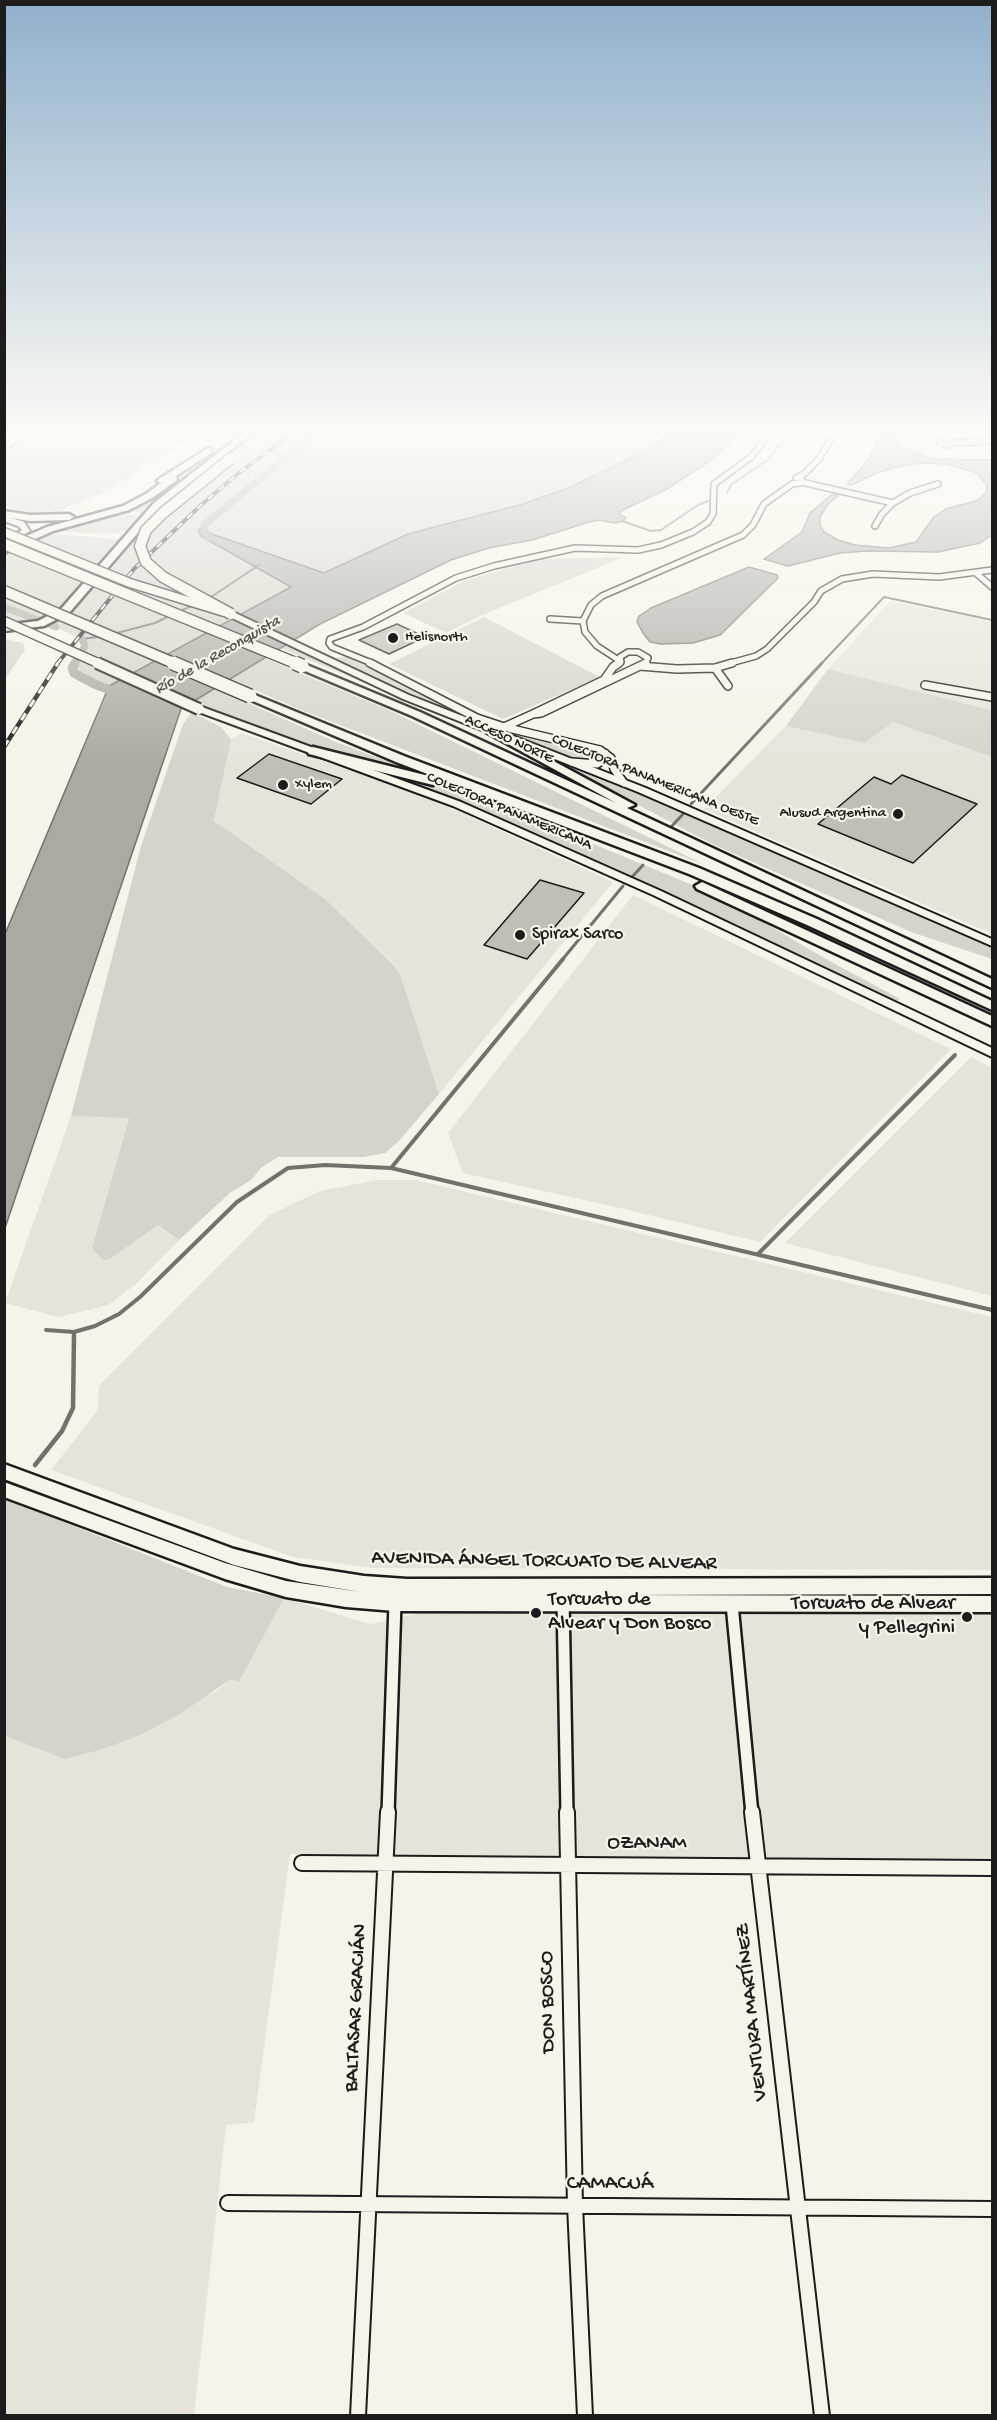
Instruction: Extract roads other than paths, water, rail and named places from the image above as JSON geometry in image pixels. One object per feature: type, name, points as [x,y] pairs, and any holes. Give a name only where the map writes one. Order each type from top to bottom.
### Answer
[{"type":"highway","name":"ACCESO NORTE","points":[[4,544],[416,714],[993,984]]},
{"type":"highway","points":[[4,628],[34,625],[49,620],[68,608],[124,544]]},
{"type":"highway","points":[[141,544],[143,558],[163,577],[231,614]]},
{"type":"highway","points":[[4,591],[400,759],[694,871],[993,1006]]},
{"type":"highway","points":[[492,732],[635,808],[656,827]]},
{"type":"highway","points":[[313,751],[440,783],[586,831],[993,1021]]},
{"type":"highway","points":[[862,924],[993,973]]},
{"type":"main road","name":"COLECTORA PANAMERICANA OESTE","points":[[33,544],[130,583],[231,614],[406,697],[751,836],[993,943]]},
{"type":"main road","name":"COLECTORA PANAMERICANA","points":[[4,621],[199,709],[434,795],[557,848],[667,897],[993,1053]]},
{"type":"main road","name":"AVENIDA ÁNGEL TORCUATO DE ALVEAR","points":[[4,1471],[234,1557],[300,1574],[407,1587],[732,1604],[993,1604]]},
{"type":"main road","name":"AVENIDA ÁNGEL TORCUATO DE ALVEAR","points":[[4,1489],[254,1581],[345,1599],[395,1603],[562,1594],[993,1586]]},
{"type":"street","points":[[624,783],[614,769],[611,758],[605,753],[477,718],[354,655],[332,647],[329,643],[330,639],[363,627],[450,581],[494,566],[576,548],[638,550],[664,544]]},
{"type":"street","points":[[722,544],[602,596],[587,609],[583,621],[590,639],[620,661],[639,666],[714,668],[743,661],[766,649],[814,602],[821,591],[834,582],[873,574],[939,577],[993,570]]},
{"type":"street","points":[[976,573],[993,587]]},
{"type":"street","points":[[550,619],[583,621]]},
{"type":"street","points":[[605,651],[638,652],[646,655],[652,665],[659,668]]},
{"type":"street","points":[[504,727],[609,675],[624,653]]},
{"type":"street","points":[[533,714],[541,713],[617,679],[649,660]]},
{"type":"street","points":[[714,668],[728,686]]},
{"type":"street","points":[[609,675],[617,679]]},
{"type":"street","points":[[925,685],[993,697]]},
{"type":"street","points":[[568,761],[597,764],[603,760],[605,753]]},
{"type":"street","name":"DON BOSCO","points":[[562,1594],[575,2206],[585,2415]]},
{"type":"street","name":"BALTASAR GRACIÁN","points":[[358,2415],[366,2205],[386,1864],[395,1603]]},
{"type":"street","name":"VENTURA MARTÍNEZ","points":[[732,1604],[757,1864],[822,2415]]},
{"type":"street","name":"OZANAM","points":[[302,1863],[757,1864],[993,1868]]},
{"type":"street","name":"CAMACUÁ","points":[[228,2203],[993,2209]]},
{"type":"water","name":"Río de la Reconquista","points":[[215,544],[240,544],[324,573],[387,544],[511,544],[451,560],[320,624],[181,709],[5,1228],[5,934],[109,686],[291,587]]},
{"type":"water","points":[[785,544],[851,544],[889,548],[907,544],[976,544],[938,552],[840,553],[788,566],[764,559]]},
{"type":"water","points":[[749,567],[777,575],[778,578],[720,635],[693,643],[661,644],[650,642],[643,633],[637,622],[639,616],[651,608]]},
{"type":"waterway","points":[[208,599],[259,565]]},
{"type":"waterway","points":[[821,664],[884,597],[992,620]]},
{"type":"waterway","points":[[178,612],[196,604]]},
{"type":"waterway","points":[[4,607],[56,627]]},
{"type":"waterway","points":[[113,634],[155,623],[171,615]]},
{"type":"waterway","points":[[82,639],[105,636]]},
{"type":"waterway","points":[[74,664],[85,646],[82,639]]},
{"type":"waterway","points":[[75,663],[72,668],[74,673],[94,684],[121,694]]},
{"type":"waterway","points":[[691,804],[822,663]]},
{"type":"waterway","points":[[672,826],[683,814]]},
{"type":"waterway","points":[[632,877],[643,865]]},
{"type":"waterway","points":[[562,960],[623,886]]},
{"type":"waterway","points":[[391,1168],[563,959]]},
{"type":"waterway","points":[[758,1254],[955,1055]]},
{"type":"waterway","points":[[74,1332],[95,1326],[119,1314],[140,1297],[237,1202],[288,1168],[325,1165],[391,1168]]},
{"type":"waterway","points":[[391,1168],[992,1310]]},
{"type":"waterway","points":[[46,1330],[74,1332]]},
{"type":"waterway","points":[[35,1465],[62,1431],[73,1408],[74,1335]]},
{"type":"railway","points":[[57,664],[134,569],[160,544]]},
{"type":"railway","points":[[4,747],[58,663]]},
{"type":"place","name":"Helisnorth","points":[[393,638]]},
{"type":"place","name":"Xylem","points":[[283,785]]},
{"type":"place","name":"Alusud Argentina","points":[[898,814]]},
{"type":"place","name":"Spirax Sarco","points":[[520,935]]},
{"type":"place","name":"Torcuato de Alvear y Don Bosco","points":[[536,1613]]},
{"type":"place","name":"Torcuato de Alvear y Pellegrini","points":[[967,1617]]}]
